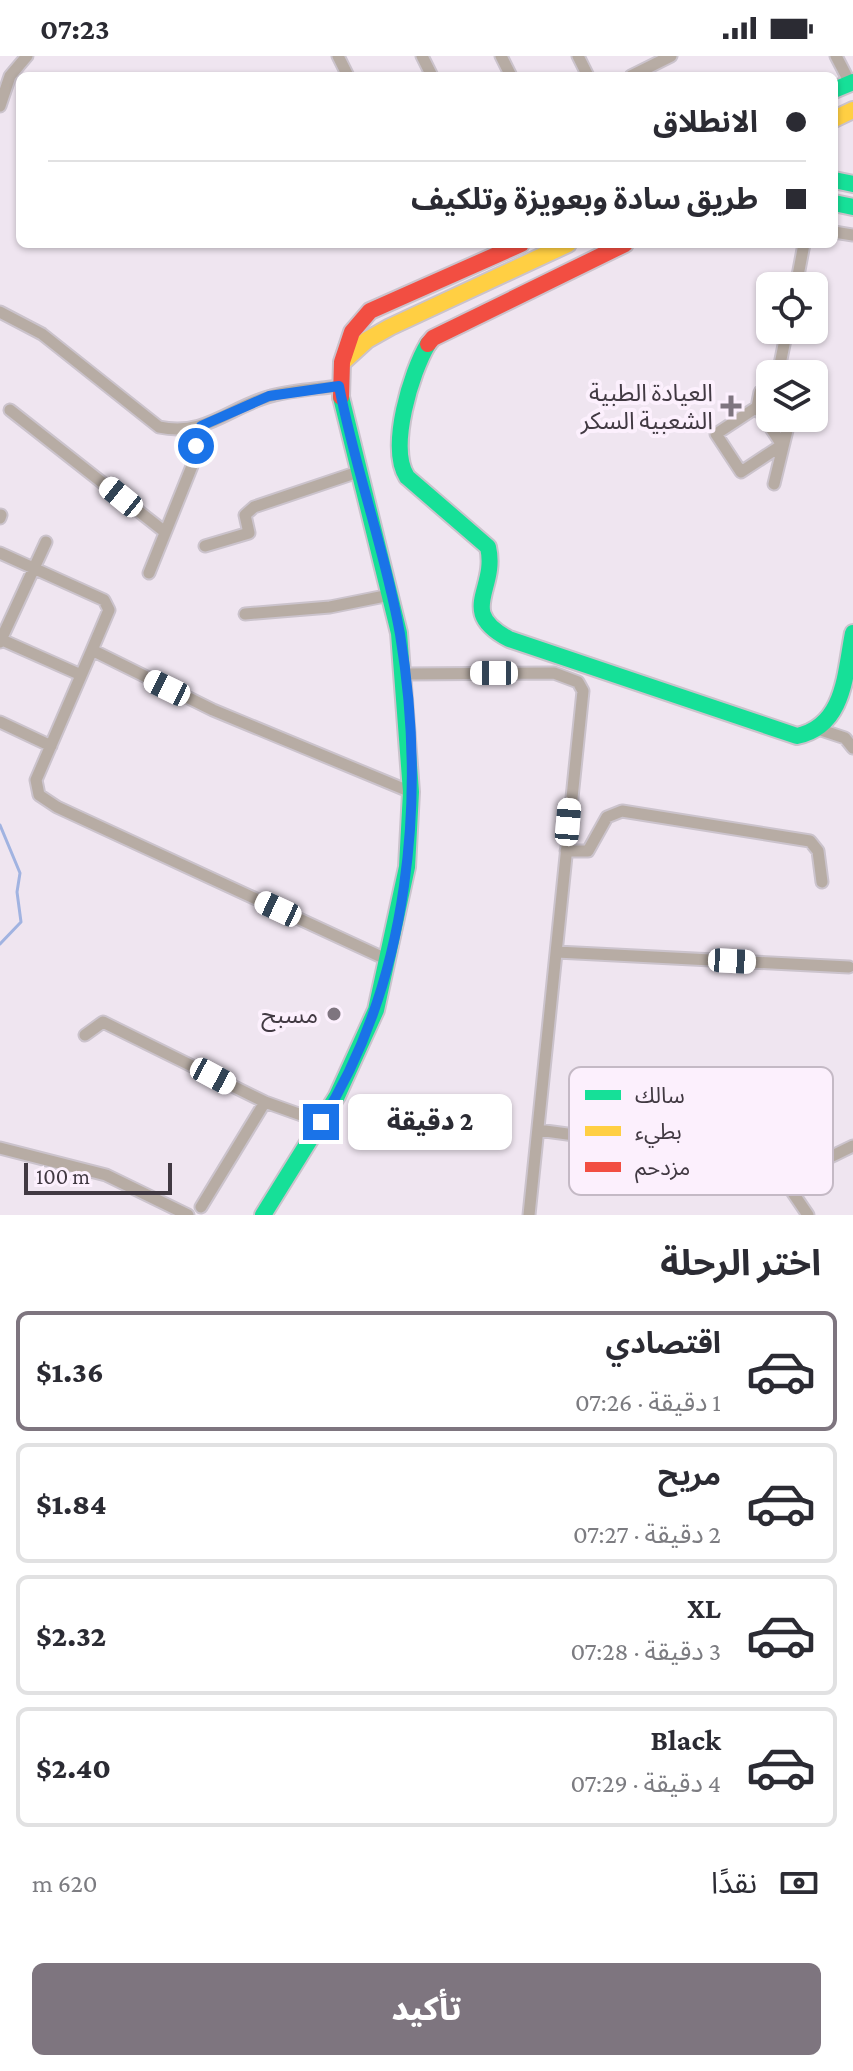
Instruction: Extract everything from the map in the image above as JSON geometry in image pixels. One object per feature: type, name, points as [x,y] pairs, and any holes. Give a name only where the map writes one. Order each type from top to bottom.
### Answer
[{"type":"main road","points":[[265,1214],[337,1096],[376,1010],[407,867],[411,792],[399,633],[339,386],[342,362],[352,332],[363,316],[509,248]]},
{"type":"main road","points":[[342,362],[367,340],[560,248]]},
{"type":"main road","points":[[617,248],[428,342],[418,364],[400,446],[403,471],[488,547],[491,561],[479,607],[485,622],[499,635],[785,734],[806,736],[821,730],[837,706],[853,633]]},
{"type":"main road","points":[[405,295],[400,311],[411,318]]},
{"type":"street","points":[[0,106],[2,87],[27,56]]},
{"type":"street","points":[[836,56],[852,82]]},
{"type":"street","points":[[638,72],[663,58]]},
{"type":"street","points":[[799,272],[803,248]]},
{"type":"street","points":[[3,313],[42,334],[159,427],[181,432],[269,396],[339,386]]},
{"type":"street","points":[[756,408],[716,434],[741,472],[782,445]]},
{"type":"street","points":[[10,410],[165,532]]},
{"type":"street","points":[[149,573],[192,466],[201,426]]},
{"type":"street","points":[[773,432],[782,445]]},
{"type":"street","points":[[774,484],[786,432]]},
{"type":"street","points":[[205,546],[249,533],[245,515],[254,507],[358,472]]},
{"type":"street","points":[[46,542],[0,640],[81,675]]},
{"type":"street","points":[[0,553],[109,606],[36,780],[39,795],[57,807],[388,960]]},
{"type":"street","points":[[245,614],[330,607],[390,595]]},
{"type":"street","points":[[92,650],[213,710],[411,792]]},
{"type":"street","points":[[404,674],[554,673],[578,682],[583,691],[529,1215]]},
{"type":"street","points":[[0,722],[51,746]]},
{"type":"street","points":[[821,730],[845,738],[853,748]]},
{"type":"street","points":[[566,851],[588,851],[594,846],[607,817],[622,811],[810,841],[818,851],[822,882]]},
{"type":"street","points":[[557,952],[849,967]]},
{"type":"street","points":[[85,1035],[103,1022],[113,1025],[265,1102],[321,1122]]},
{"type":"street","points":[[201,1207],[265,1102]]},
{"type":"street","points":[[538,1130],[569,1134]]},
{"type":"street","points":[[833,1156],[853,1146]]},
{"type":"street","points":[[0,1148],[106,1175],[188,1215]]},
{"type":"street","points":[[794,1195],[808,1215]]},
{"type":"waterway","points":[[0,825],[20,873],[17,892],[21,922],[0,944]]},
{"type":"traffic: fast","points":[[838,88],[853,82]]},
{"type":"traffic: fast","points":[[838,181],[853,184]]},
{"type":"traffic: fast","points":[[838,204],[853,207]]},
{"type":"traffic: fast","points":[[428,344],[404,410],[400,448],[402,464],[407,477],[488,547],[490,562],[482,609],[493,629],[509,639],[797,736],[813,730],[834,710],[844,681],[853,633]]},
{"type":"traffic: fast","points":[[263,1215],[337,1096],[376,1010],[407,867],[411,792],[399,633],[341,397]]},
{"type":"traffic: slow","points":[[838,117],[853,110]]},
{"type":"traffic: slow","points":[[344,361],[367,340],[390,327],[559,248]]},
{"type":"traffic: jam","points":[[341,397],[342,362],[352,332],[370,311],[512,248]]},
{"type":"traffic: jam","points":[[428,344],[433,338],[617,248]]},
{"type":"place","name":"العيادة الطبية الشعبية السكر","points":[[731,406]]},
{"type":"place","name":"مسبح","points":[[334,1014]]},
{"type":"route","points":[[196,446],[201,426],[269,396],[339,386],[399,633],[411,792],[407,867],[376,1010],[337,1096],[321,1122]]}]
